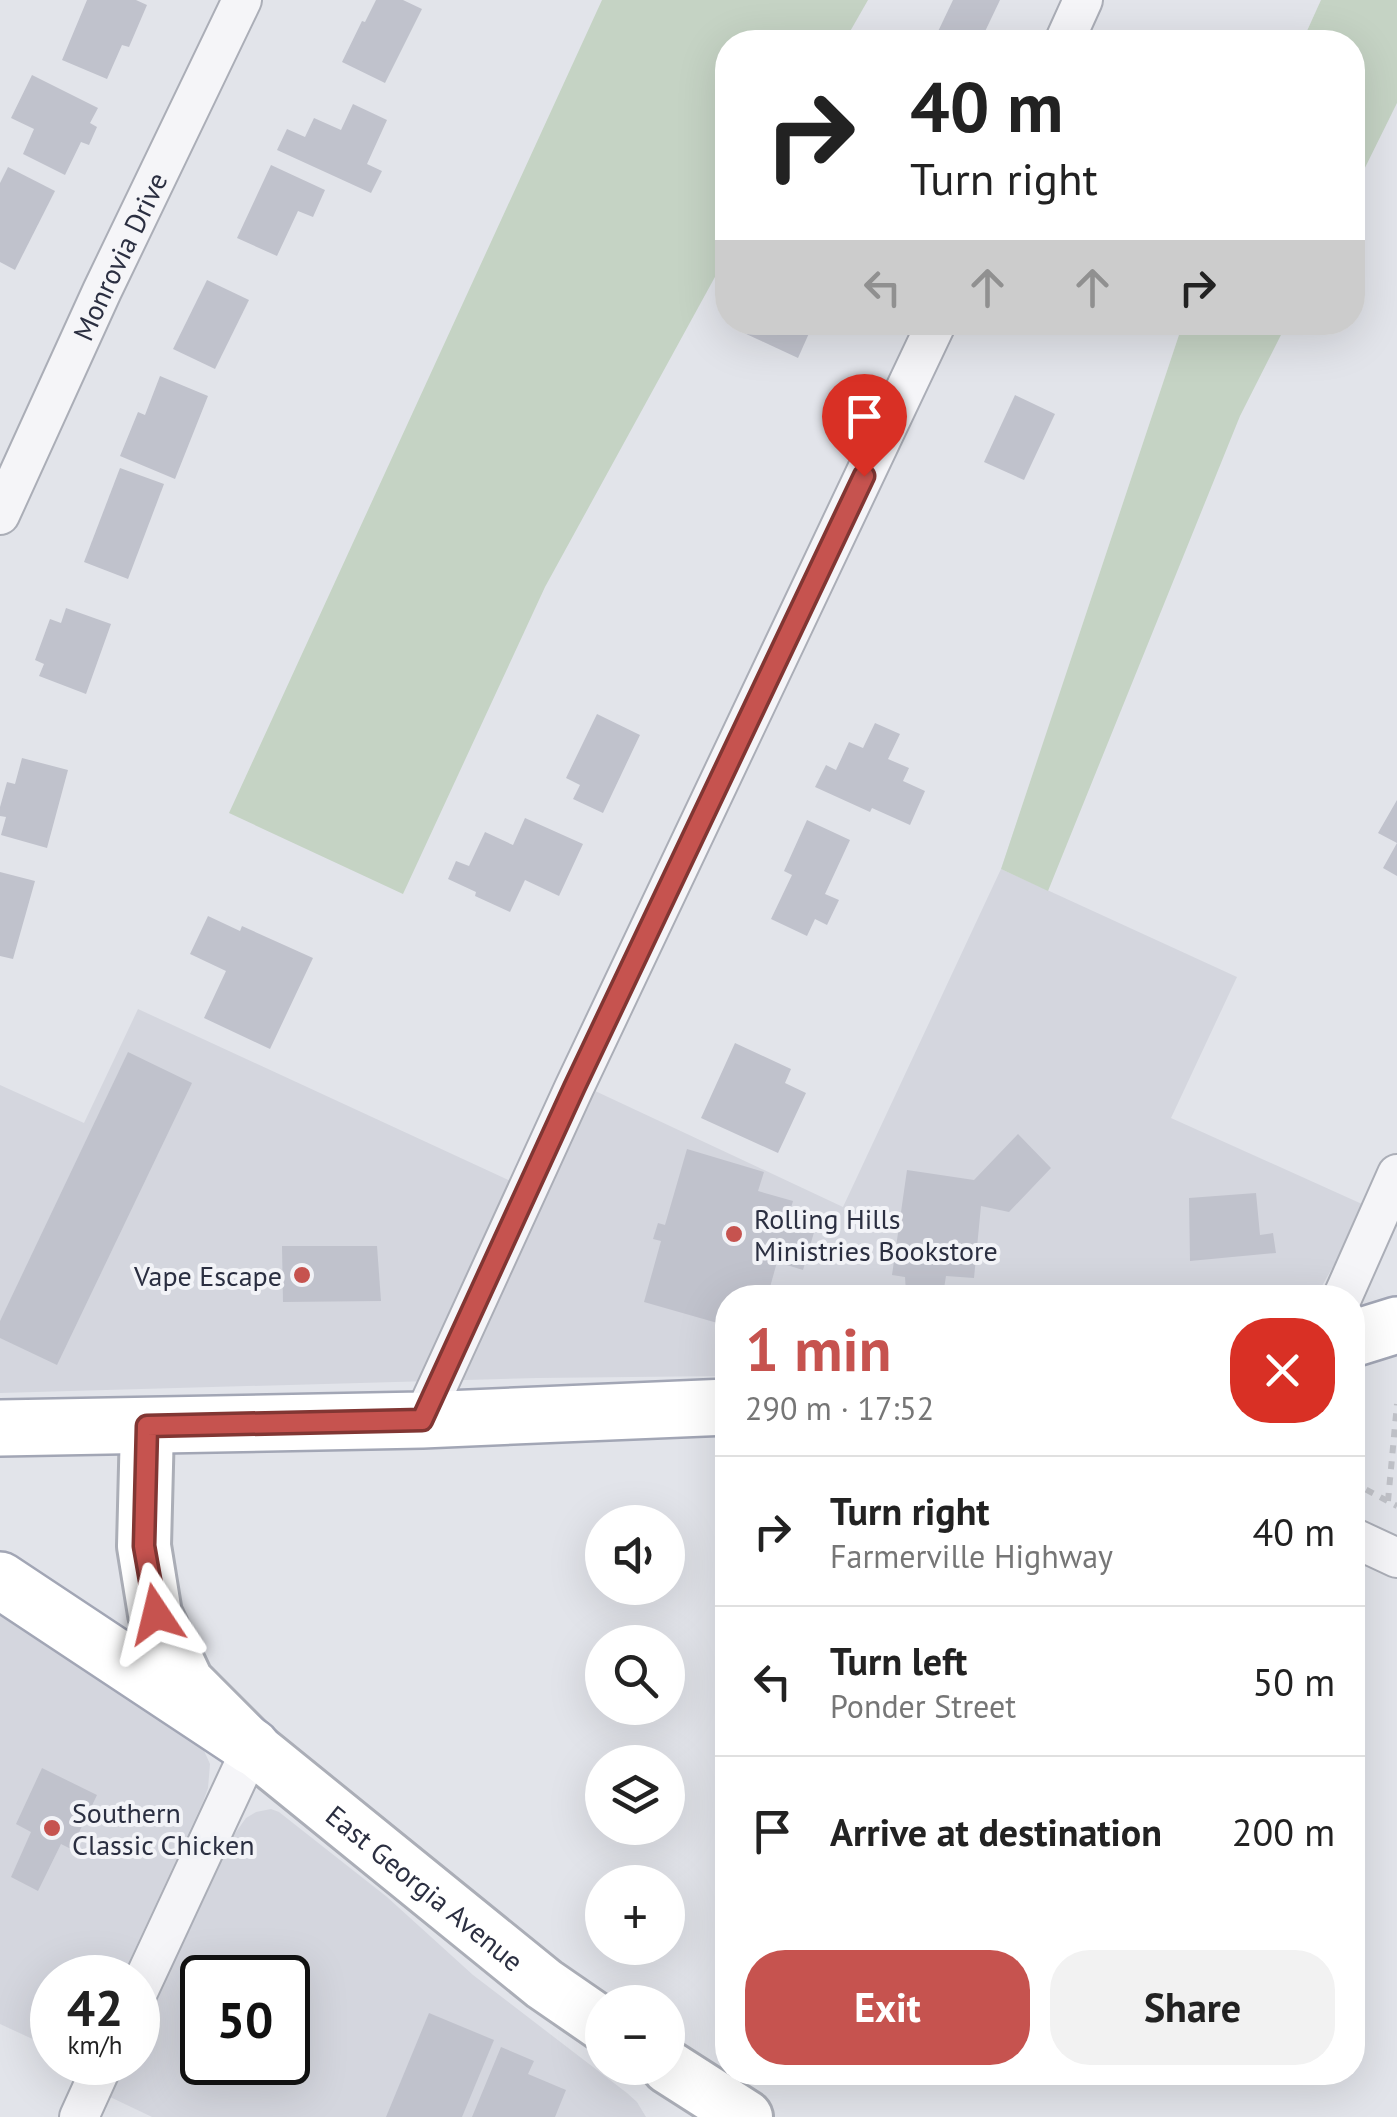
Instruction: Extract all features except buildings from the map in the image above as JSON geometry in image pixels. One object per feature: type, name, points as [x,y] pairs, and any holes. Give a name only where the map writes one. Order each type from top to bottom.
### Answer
[{"type":"main road","points":[[1365,1335],[1397,1325]]},
{"type":"main road","points":[[0,1428],[422,1420],[715,1408]]},
{"type":"main road","name":"East Georgia Avenue","points":[[147,1426],[144,1546],[156,1614],[187,1682],[252,1747],[544,1984],[585,2012]]},
{"type":"main road","points":[[0,1580],[252,1747]]},
{"type":"main road","points":[[684,2091],[746,2117]]},
{"type":"street","name":"Monrovia Drive","points":[[0,514],[242,0]]},
{"type":"street","points":[[1069,30],[1083,0]]},
{"type":"street","points":[[422,1420],[574,1088],[931,335]]},
{"type":"street","points":[[1348,1285],[1397,1174]]},
{"type":"street","points":[[1365,1543],[1397,1558]]},
{"type":"street","points":[[155,1955],[252,1747]]},
{"type":"street","points":[[79,2117],[94,2085]]},
{"type":"path","points":[[1388,1501],[1397,1404]]},
{"type":"path","points":[[1365,1489],[1397,1506]]},
{"type":"shaded area","points":[[1001,869],[1237,977],[1171,1118],[1362,1204],[1323,1285],[715,1285],[715,1376],[0,1393],[0,1085],[84,1123],[138,1009],[517,1184],[593,1090],[843,1207]]},
{"type":"shaded area","points":[[0,1596],[201,1744],[210,1764],[203,1802],[132,1955],[30,1955],[30,2038],[0,2024]]},
{"type":"shaded area","points":[[271,1809],[279,1812],[387,1897],[473,1975],[585,2061],[585,2085],[617,2085],[637,2102],[646,2117],[152,2117],[108,2096],[113,2085],[160,2085],[160,1989],[231,1839],[246,1818]]},
{"type":"green space","points":[[602,0],[868,0],[851,30],[715,30],[715,277],[545,587],[403,894],[229,813]]},
{"type":"green space","points":[[1321,0],[1397,0],[1397,103],[1365,168],[1365,30],[1307,30]]},
{"type":"green space","points":[[1179,335],[1281,335],[1240,416],[1048,891],[1001,869]]},
{"type":"place","name":"Rolling Hills Ministries Bookstore","points":[[734,1234]]},
{"type":"place","name":"Vape Escape","points":[[302,1275]]},
{"type":"place","name":"Southern Classic Chicken","points":[[52,1828]]},
{"type":"route","points":[[156,1614],[144,1546],[147,1426],[422,1420],[574,1088],[864,476]]}]
